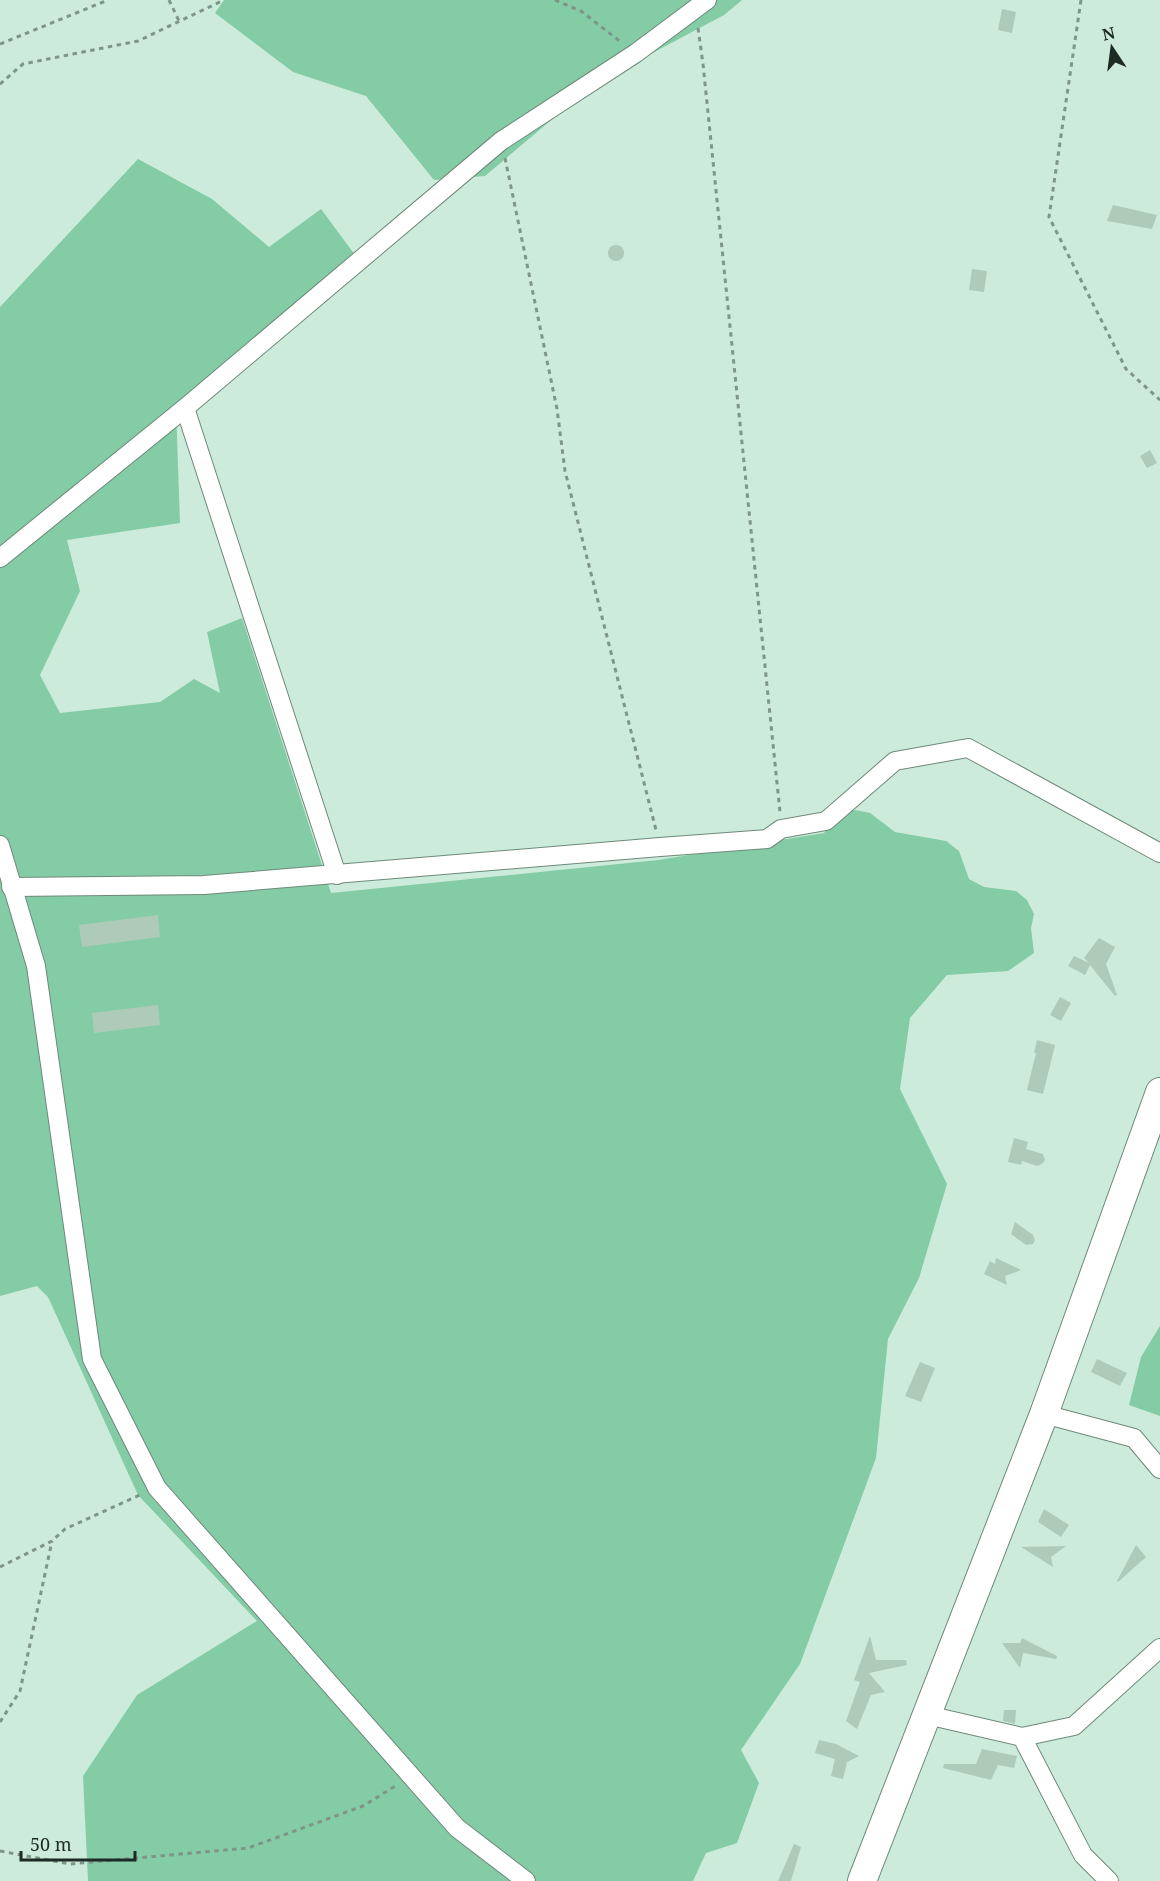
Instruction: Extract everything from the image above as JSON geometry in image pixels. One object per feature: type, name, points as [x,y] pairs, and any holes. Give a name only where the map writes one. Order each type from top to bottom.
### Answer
[{"type":"main road","points":[[862,1881],[1044,1414],[1160,1092]]},
{"type":"street","points":[[0,558],[185,408],[501,141],[636,53],[701,4]]},
{"type":"street","points":[[185,408],[337,874]]},
{"type":"street","points":[[11,886],[204,885],[767,839],[781,829],[826,821],[896,761],[968,748],[1160,853]]},
{"type":"street","points":[[0,845],[36,966],[92,1359],[157,1488],[457,1828],[526,1881]]},
{"type":"street","points":[[1044,1414],[1134,1438],[1160,1469]]},
{"type":"street","points":[[927,1715],[1022,1737],[1074,1726],[1160,1648]]},
{"type":"street","points":[[1022,1737],[1083,1855],[1109,1881]]},
{"type":"path","points":[[0,44],[108,0]]},
{"type":"path","points":[[169,0],[179,21]]},
{"type":"path","points":[[0,84],[22,64],[138,40],[224,0]]},
{"type":"path","points":[[555,0],[581,11],[636,53]]},
{"type":"path","points":[[1082,0],[1048,217],[1126,369],[1160,400]]},
{"type":"path","points":[[701,4],[703,64],[781,829]]},
{"type":"path","points":[[501,141],[557,409],[565,471],[660,847]]},
{"type":"path","points":[[0,1568],[52,1541],[65,1529],[157,1488]]},
{"type":"path","points":[[0,1722],[20,1691],[52,1541]]},
{"type":"path","points":[[0,1851],[70,1864],[248,1848],[363,1806],[412,1776]]},
{"type":"green space","points":[[224,0],[742,0],[724,15],[594,84],[485,176],[434,180],[366,96],[293,72],[215,13]]},
{"type":"green space","points":[[138,159],[212,199],[269,247],[321,209],[358,259],[176,407],[180,523],[67,540],[80,591],[40,675],[60,713],[160,702],[194,679],[220,693],[207,632],[242,618],[331,893],[658,860],[824,833],[838,814],[855,810],[870,813],[895,832],[946,841],[959,851],[969,879],[984,887],[1016,891],[1027,900],[1034,914],[1031,928],[1034,953],[1008,971],[947,975],[910,1018],[900,1089],[947,1184],[919,1278],[888,1339],[876,1458],[800,1664],[741,1750],[759,1783],[737,1843],[706,1853],[693,1881],[88,1881],[83,1776],[137,1695],[257,1621],[138,1495],[48,1297],[37,1286],[0,1296],[0,307]]},
{"type":"green space","points":[[1160,1326],[1160,1416],[1129,1405],[1141,1357]]},
{"type":"building","points":[[1002,9],[1016,12],[1012,33],[998,30]]},
{"type":"building","points":[[1113,205],[1157,215],[1152,229],[1107,221]]},
{"type":"building","points":[[616,245],[622,247],[624,253],[622,259],[616,261],[610,259],[608,253],[610,247]]},
{"type":"building","points":[[972,269],[987,271],[984,292],[969,290]]},
{"type":"building","points":[[1150,450],[1157,463],[1147,468],[1140,456]]},
{"type":"building","points":[[158,915],[160,937],[82,947],[79,925]]},
{"type":"building","points":[[1099,938],[1115,947],[1106,964],[1117,995],[1115,996],[1090,965],[1085,975],[1068,966],[1074,956],[1089,963],[1084,958]]},
{"type":"building","points":[[1060,997],[1071,1003],[1061,1021],[1050,1015]]},
{"type":"building","points":[[158,1005],[160,1025],[94,1033],[92,1013]]},
{"type":"building","points":[[1037,1040],[1055,1045],[1043,1094],[1027,1090]]},
{"type":"building","points":[[1014,1138],[1028,1142],[1026,1149],[1043,1154],[1045,1160],[1042,1164],[1037,1166],[1022,1161],[1021,1165],[1008,1162]]},
{"type":"building","points":[[1015,1222],[1033,1235],[1035,1240],[1033,1244],[1026,1245],[1011,1234]]},
{"type":"building","points":[[996,1258],[1021,1270],[1005,1276],[1007,1285],[984,1274],[990,1261],[995,1264]]},
{"type":"building","points":[[1097,1359],[1127,1373],[1120,1386],[1091,1372]]},
{"type":"building","points":[[920,1362],[935,1368],[921,1402],[905,1396]]},
{"type":"building","points":[[1044,1509],[1069,1525],[1061,1537],[1038,1522]]},
{"type":"building","points":[[1136,1545],[1146,1557],[1118,1582],[1117,1581]]},
{"type":"building","points":[[1066,1546],[1051,1557],[1053,1567],[1021,1547]]},
{"type":"building","points":[[870,1636],[876,1660],[906,1660],[907,1665],[869,1673],[885,1692],[871,1695],[857,1729],[846,1721],[860,1682],[854,1680]]},
{"type":"building","points":[[1022,1638],[1057,1656],[1056,1659],[1023,1653],[1020,1668],[1002,1643],[1020,1643]]},
{"type":"building","points":[[1004,1710],[1016,1710],[1015,1724],[1003,1721]]},
{"type":"building","points":[[819,1740],[836,1744],[859,1756],[847,1762],[843,1779],[831,1776],[835,1759],[815,1753]]},
{"type":"building","points":[[982,1749],[1017,1756],[1014,1768],[998,1765],[991,1780],[943,1768],[944,1764],[976,1764]]},
{"type":"building","points":[[794,1844],[801,1847],[791,1881],[778,1881]]}]
